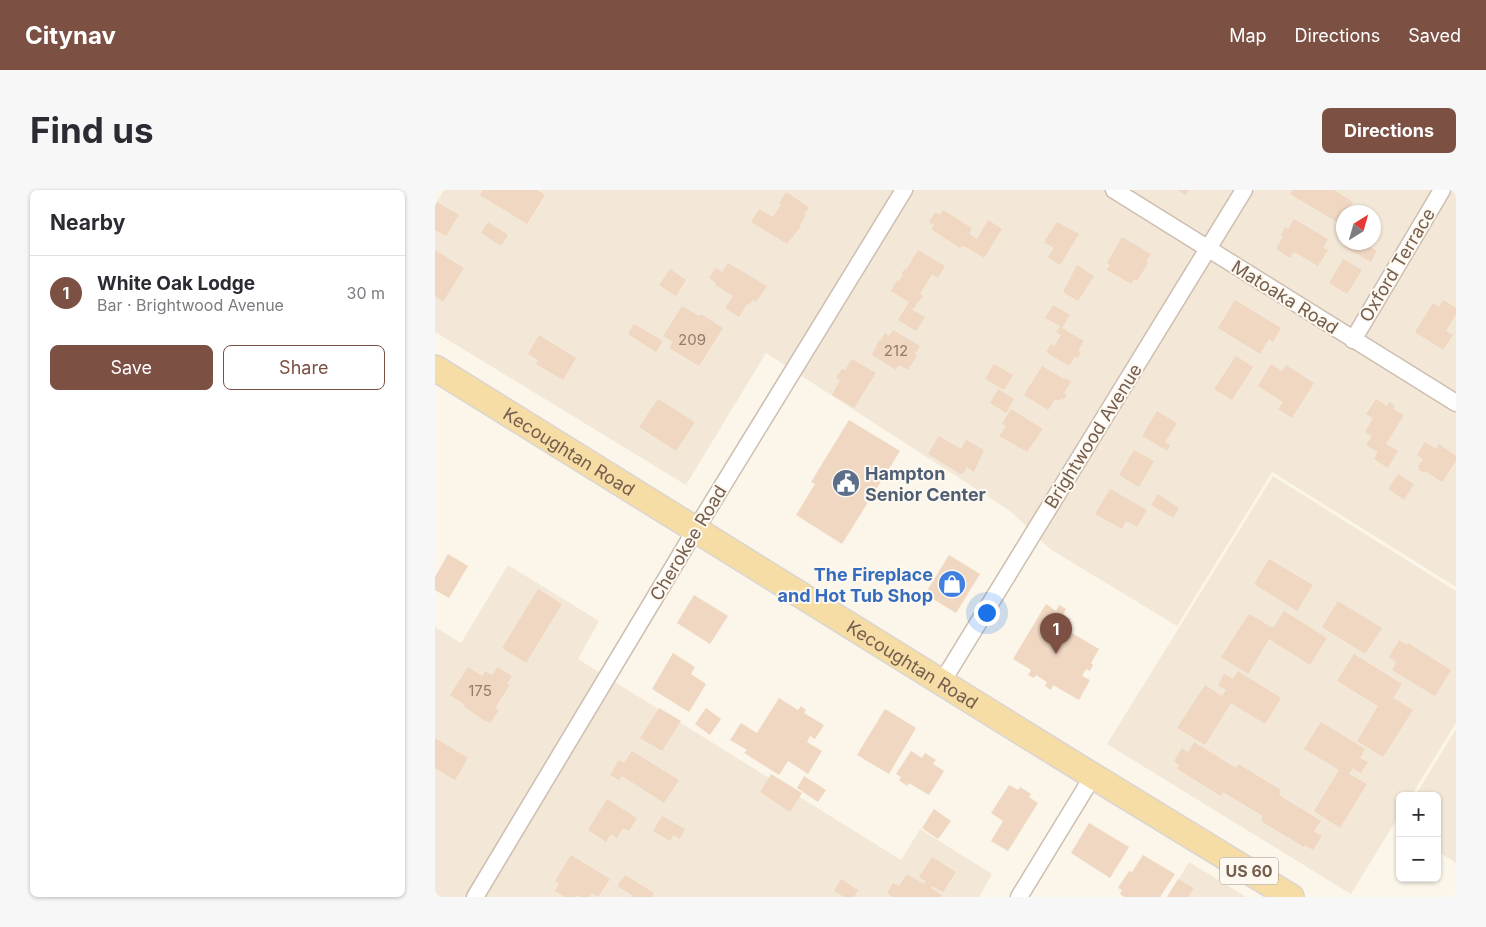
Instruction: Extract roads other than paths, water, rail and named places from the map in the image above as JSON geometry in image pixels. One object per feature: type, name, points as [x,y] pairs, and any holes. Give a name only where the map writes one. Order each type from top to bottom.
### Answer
[{"type":"main road","name":"Kecoughtan Road","points":[[435,368],[1291,897]]},
{"type":"street","name":"Cherokee Road","points":[[475,897],[696,529],[904,190]]},
{"type":"street","name":"Matoaka Road","points":[[1114,190],[1456,403]]},
{"type":"street","name":"Brightwood Avenue","points":[[942,682],[1244,190]]},
{"type":"street","name":"Oxford Terrace","points":[[1353,340],[1442,190]]},
{"type":"street","points":[[1019,897],[1093,776]]},
{"type":"place","name":"Hampton Senior Center","points":[[846,483]]},
{"type":"place","name":"The Fireplace and Hot Tub Shop","points":[[952,584]]},
{"type":"place","name":"White Oak Lodge","points":[[1056,654]]}]
